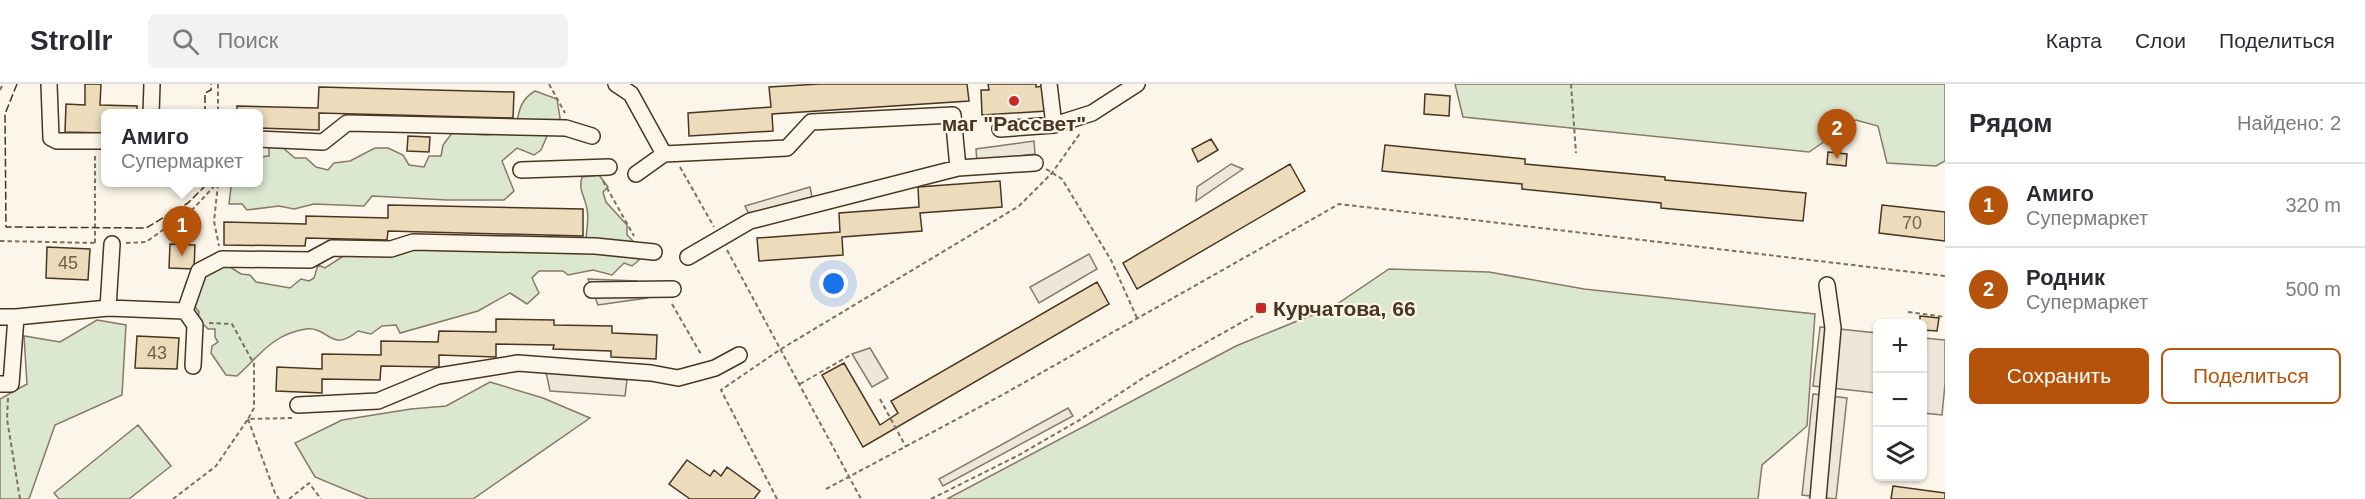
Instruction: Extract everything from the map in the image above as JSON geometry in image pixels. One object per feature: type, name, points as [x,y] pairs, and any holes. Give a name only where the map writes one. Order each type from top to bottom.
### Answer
[{"type":"lane","points":[[49,84],[51,138],[57,141],[100,142]]},
{"type":"lane","points":[[151,109],[152,84]]},
{"type":"lane","points":[[616,84],[631,94],[668,154]]},
{"type":"lane","points":[[1049,84],[1054,125]]},
{"type":"lane","points":[[1000,129],[1054,125],[1092,113],[1137,84]]},
{"type":"lane","points":[[636,174],[668,154],[787,148],[811,122],[953,115],[958,168]]},
{"type":"lane","points":[[263,140],[323,142],[347,123],[566,128],[592,136]]},
{"type":"lane","points":[[688,257],[750,221],[958,168],[1035,163]]},
{"type":"lane","points":[[521,170],[609,167]]},
{"type":"lane","points":[[185,311],[199,271],[222,259],[310,260],[332,248],[391,249],[413,242],[595,246],[654,252]]},
{"type":"lane","points":[[108,308],[112,244]]},
{"type":"lane","points":[[1818,499],[1833,328],[1827,285]]},
{"type":"lane","points":[[592,290],[673,289]]},
{"type":"lane","points":[[0,317],[108,308],[185,311]]},
{"type":"lane","points":[[185,311],[195,325],[193,366]]},
{"type":"lane","points":[[0,384],[11,384],[16,317]]},
{"type":"lane","points":[[298,405],[378,401],[438,376],[518,363],[651,373],[678,378],[715,368],[739,355]]},
{"type":"path","points":[[0,90],[3,84]]},
{"type":"path","points":[[218,84],[218,109]]},
{"type":"path","points":[[1571,84],[1575,153]]},
{"type":"path","points":[[777,499],[721,390],[781,349],[1019,206],[1052,173],[1087,124]]},
{"type":"path","points":[[95,243],[100,142]]},
{"type":"path","points":[[668,154],[721,238],[861,499]]},
{"type":"path","points":[[1035,163],[1062,178],[1111,260],[1137,318]]},
{"type":"path","points":[[0,241],[112,244],[146,242],[194,208],[214,187]]},
{"type":"path","points":[[218,187],[214,221],[222,259]]},
{"type":"path","points":[[826,489],[906,447],[1339,204],[1945,276]]},
{"type":"path","points":[[1908,312],[1945,317]]},
{"type":"path","points":[[931,499],[1048,438],[1143,378],[1252,316]]},
{"type":"path","points":[[173,499],[216,466],[254,408],[254,364],[232,324],[215,322],[195,325]]},
{"type":"path","points":[[800,384],[852,354]]},
{"type":"path","points":[[880,399],[906,447]]},
{"type":"path","points":[[248,418],[295,418],[298,405]]},
{"type":"path","points":[[6,410],[20,499]]},
{"type":"path","points":[[248,418],[279,499]]},
{"type":"path","points":[[289,499],[309,483],[321,499]]},
{"type":"green space","points":[[1455,84],[1945,84],[1945,161],[1936,166],[1887,163],[1878,126],[1856,120],[1809,152],[1463,117]]},
{"type":"green space","points":[[535,91],[557,99],[560,118],[555,133],[548,134],[541,150],[534,155],[517,148],[502,161],[514,191],[504,200],[372,196],[364,206],[314,204],[294,209],[279,206],[247,210],[242,204],[229,204],[231,187],[263,187],[263,157],[269,156],[269,147],[283,148],[295,158],[306,158],[316,167],[328,170],[334,163],[350,161],[375,148],[388,148],[403,155],[409,165],[424,167],[429,156],[441,156],[443,145],[452,133],[486,135],[515,132],[522,104]]},
{"type":"green space","points":[[599,175],[608,187],[603,192],[606,202],[627,225],[627,235],[637,245],[639,260],[632,266],[624,263],[612,275],[593,270],[568,275],[563,271],[539,271],[532,278],[539,293],[527,304],[510,293],[478,311],[400,333],[396,325],[382,326],[371,334],[358,331],[341,340],[335,340],[314,329],[306,329],[276,341],[237,376],[226,375],[211,353],[212,346],[218,342],[215,329],[208,329],[198,319],[199,312],[184,292],[186,283],[204,259],[230,267],[241,274],[250,275],[256,282],[290,288],[301,279],[309,281],[314,278],[318,265],[325,268],[345,255],[417,246],[586,238],[588,212],[581,190],[582,177]]},
{"type":"green space","points":[[1389,269],[1489,272],[1584,289],[1815,314],[1807,426],[1762,465],[1758,499],[947,499],[1236,346],[1334,306]]},
{"type":"green space","points":[[97,320],[126,325],[122,395],[55,425],[29,499],[0,499],[0,399],[27,384],[24,336],[60,342]]},
{"type":"green space","points":[[490,382],[543,398],[590,418],[473,499],[368,499],[315,477],[295,443],[342,420],[446,406]]},
{"type":"green space","points":[[138,425],[171,466],[129,499],[59,499],[54,493]]},
{"type":"shaded area","points":[[1034,141],[1035,154],[977,162],[976,149]]},
{"type":"shaded area","points":[[1231,164],[1243,169],[1196,201],[1197,187]]},
{"type":"shaded area","points":[[810,187],[812,197],[749,214],[745,206]]},
{"type":"shaded area","points":[[1089,254],[1097,269],[1039,303],[1030,287]]},
{"type":"shaded area","points":[[588,279],[637,281],[646,289],[647,298],[598,305]]},
{"type":"shaded area","points":[[1820,327],[1873,333],[1873,393],[1813,386]]},
{"type":"shaded area","points":[[1927,338],[1945,340],[1942,415],[1927,413]]},
{"type":"shaded area","points":[[870,348],[888,378],[872,387],[852,354]]},
{"type":"shaded area","points":[[546,372],[627,380],[625,396],[550,391]]},
{"type":"shaded area","points":[[1813,394],[1847,398],[1836,499],[1802,495]]},
{"type":"shaded area","points":[[1068,408],[1073,416],[943,486],[939,479]]},
{"type":"building","points":[[85,84],[101,84],[100,105],[137,106],[137,109],[101,109],[101,133],[65,132],[66,104],[85,105]]},
{"type":"building","points":[[820,84],[967,84],[969,101],[772,114],[773,131],[689,136],[688,113],[771,107],[769,87]]},
{"type":"building","name":"маг \"Рассвет\"","points":[[988,84],[1045,86],[1047,111],[982,115],[981,90],[989,90]]},
{"type":"building","points":[[319,87],[514,92],[513,118],[319,113],[319,130],[263,128],[263,109],[237,109],[237,106],[318,108]]},
{"type":"building","points":[[1425,94],[1450,96],[1449,116],[1424,114]]},
{"type":"building","points":[[408,136],[430,137],[429,152],[407,151]]},
{"type":"building","points":[[1211,139],[1218,150],[1198,162],[1192,149]]},
{"type":"building","points":[[1385,145],[1525,159],[1525,164],[1665,177],[1665,180],[1806,193],[1803,221],[1661,208],[1661,203],[1522,189],[1522,184],[1382,171]]},
{"type":"building","points":[[1828,152],[1847,154],[1846,166],[1827,164]]},
{"type":"building","points":[[1290,164],[1305,191],[1137,289],[1123,263]]},
{"type":"building","points":[[1000,181],[1002,207],[920,213],[922,231],[842,237],[843,255],[759,261],[757,238],[840,232],[839,213],[919,207],[918,187]]},
{"type":"building","points":[[388,205],[583,209],[583,236],[388,231],[387,240],[306,238],[305,246],[224,245],[224,222],[306,224],[306,216],[388,218]]},
{"type":"building","points":[[1882,205],[1945,212],[1945,241],[1879,233]]},
{"type":"building","points":[[170,244],[195,245],[194,269],[169,268]]},
{"type":"building","points":[[47,247],[90,249],[88,280],[46,278]]},
{"type":"building","points":[[1097,282],[1109,304],[863,447],[822,375],[844,363],[880,425],[898,413],[891,401]]},
{"type":"building","points":[[1920,316],[1939,318],[1937,331],[1927,330],[1927,319],[1920,319]]},
{"type":"building","points":[[496,319],[554,320],[554,325],[612,326],[612,333],[657,335],[656,359],[611,357],[611,351],[553,349],[554,345],[496,344],[496,357],[439,355],[439,367],[381,366],[380,380],[322,379],[322,393],[276,391],[277,367],[322,369],[322,354],[381,355],[381,341],[438,342],[439,331],[496,332]]},
{"type":"building","points":[[137,336],[179,338],[177,369],[135,368]]},
{"type":"building","points":[[687,460],[710,476],[714,470],[721,476],[727,467],[760,491],[754,499],[690,499],[669,484]]},
{"type":"building","points":[[1893,486],[1945,493],[1945,499],[1891,499]]},
{"type":"fence","points":[[17,84],[5,114],[6,227],[146,228],[188,203],[204,187]]},
{"type":"fence","points":[[205,109],[205,93],[211,90],[211,84]]},
{"type":"place","name":"маг \"Рассвет\"","points":[[1014,101]]},
{"type":"place","name":"Родник","points":[[1837,159]]},
{"type":"place","name":"Амиго","points":[[182,256]]},
{"type":"place","name":"Курчатова, 66","points":[[1261,308]]}]
